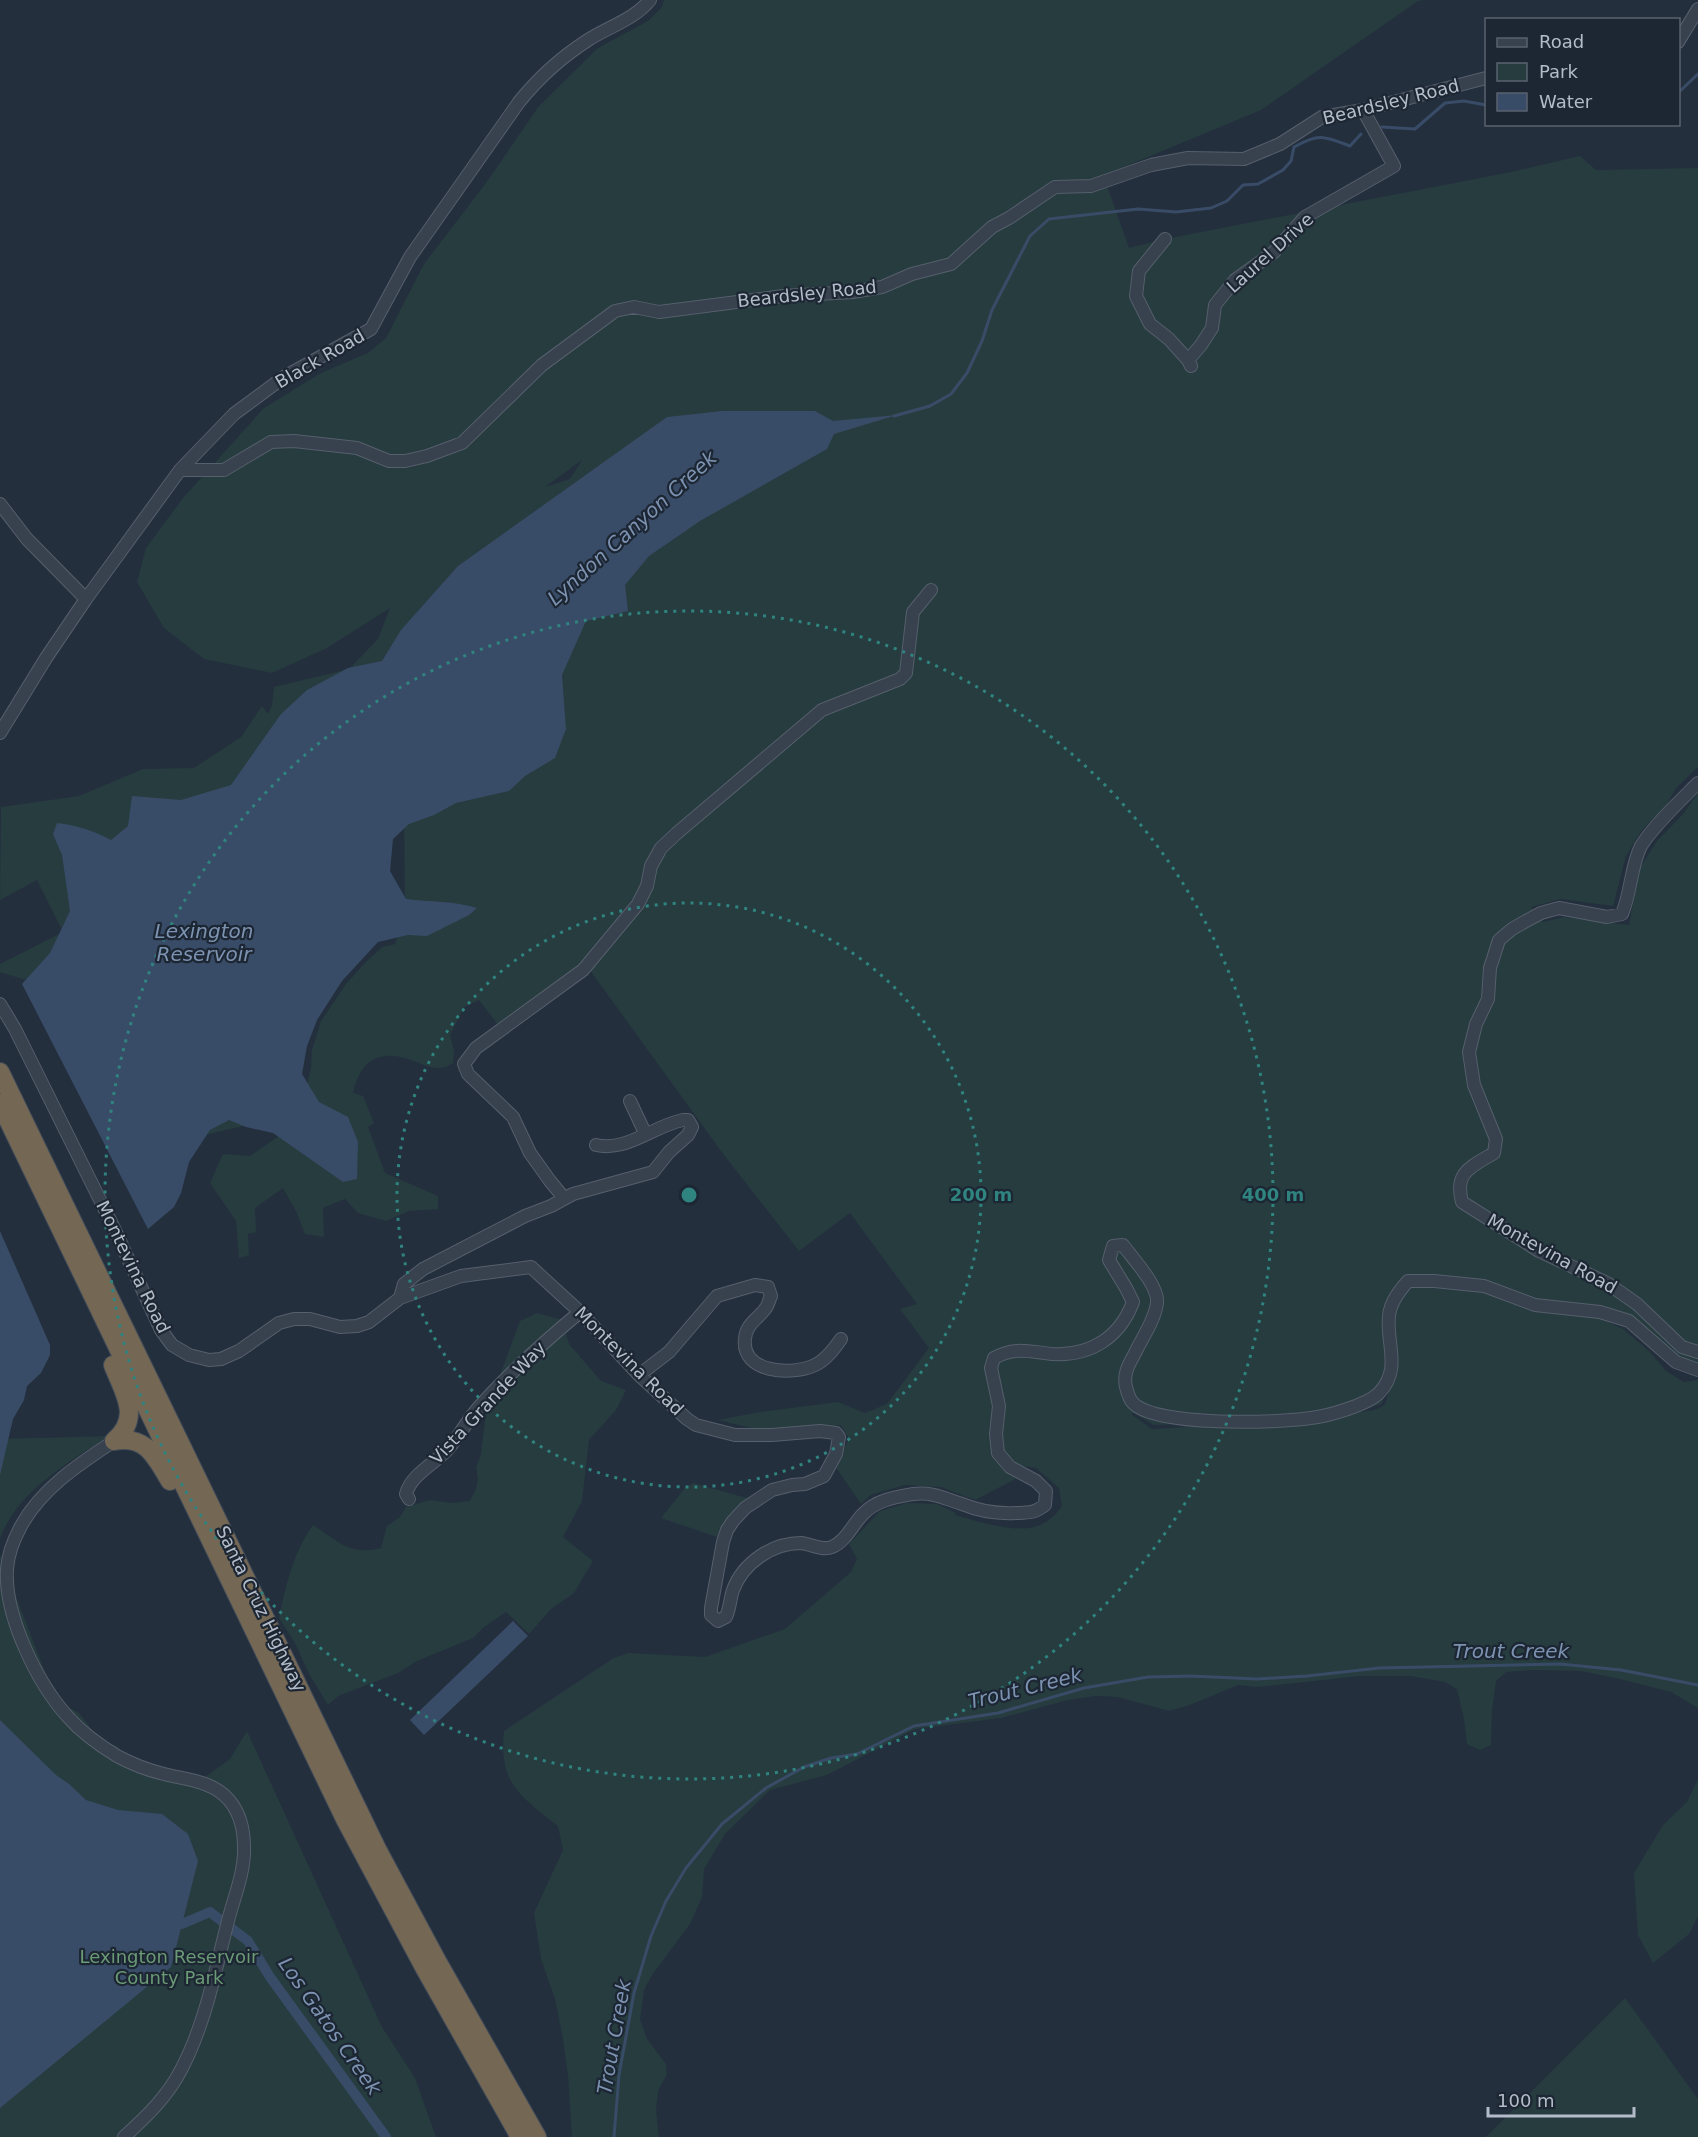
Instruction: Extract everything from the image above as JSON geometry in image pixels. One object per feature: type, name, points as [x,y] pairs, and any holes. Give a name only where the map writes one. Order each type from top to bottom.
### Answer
[{"type":"highway","name":"Santa Cruz Highway","points":[[0,1072],[377,1849],[437,1961],[537,2137]]},
{"type":"highway","name":"Santa Cruz Highway","points":[[0,1103],[364,1857],[520,2137]]},
{"type":"highway","points":[[62,1233],[129,1409],[130,1419],[126,1428],[114,1442]]},
{"type":"highway","points":[[114,1442],[134,1440],[147,1448],[163,1469],[217,1555]]},
{"type":"street","name":"Black Road","points":[[0,733],[86,599],[180,470],[234,414],[285,377],[371,329],[410,258],[539,77],[590,39],[643,9],[650,0]]},
{"type":"street","points":[[1680,39],[1698,9]]},
{"type":"street","name":"Beardsley Road","points":[[180,470],[224,470],[271,442],[294,441],[357,448],[389,461],[405,461],[427,456],[462,442],[542,365],[615,311],[634,307],[659,312],[783,296],[853,292],[882,286],[912,274],[951,264],[992,227],[1056,187],[1091,186],[1151,165],[1188,158],[1244,159],[1280,144],[1322,117],[1363,110],[1485,78]]},
{"type":"street","name":"Laurel Drive","points":[[1165,239],[1138,271],[1136,296],[1150,324],[1169,339],[1189,363],[1212,328],[1215,305],[1235,280],[1274,252],[1305,217],[1394,166],[1363,110]]},
{"type":"street","points":[[0,504],[27,539],[86,599]]},
{"type":"street","points":[[564,1198],[530,1153],[513,1117],[468,1074],[464,1064],[476,1048],[583,970],[638,904],[651,866],[661,848],[822,710],[900,679],[906,673],[913,612],[931,590]]},
{"type":"street","name":"Montevina Road","points":[[1698,783],[1641,847],[1628,900],[1622,914],[1606,917],[1558,908],[1526,921],[1499,940],[1490,968],[1488,999],[1476,1024],[1469,1052],[1474,1085],[1496,1139],[1494,1153],[1462,1176],[1458,1188],[1462,1202],[1539,1251],[1607,1283],[1637,1304],[1682,1347],[1698,1352]]},
{"type":"street","name":"Montevina Road","points":[[0,1004],[15,1029],[103,1205],[158,1324],[168,1341],[177,1349],[202,1359],[221,1359],[239,1351],[279,1323],[294,1319],[310,1319],[340,1327],[357,1326],[369,1322],[400,1298],[461,1276],[531,1267],[580,1312],[639,1375],[687,1419],[705,1428],[735,1435],[820,1431],[836,1433],[839,1437],[836,1454],[824,1476],[805,1484],[772,1490],[745,1508],[732,1521],[723,1542],[711,1608],[713,1618],[721,1621],[728,1614],[740,1577],[757,1558],[782,1547],[801,1543],[816,1548],[831,1548],[848,1534],[863,1514],[876,1503],[915,1494],[939,1494],[961,1504],[1001,1513],[1034,1513],[1045,1505],[1046,1491],[1036,1481],[1010,1467],[998,1453],[996,1434],[999,1406],[991,1368],[994,1358],[1009,1350],[1057,1354],[1082,1352],[1101,1344],[1112,1335],[1127,1317],[1132,1302],[1109,1260],[1113,1246],[1123,1245],[1152,1284],[1158,1302],[1150,1323],[1125,1370],[1126,1388],[1132,1403],[1151,1414],[1217,1420],[1271,1421],[1313,1418],[1356,1406],[1378,1394],[1393,1372],[1389,1314],[1397,1294],[1408,1281],[1484,1286],[1535,1305],[1599,1312],[1629,1321],[1676,1362],[1698,1370]]},
{"type":"street","points":[[630,1101],[645,1133]]},
{"type":"street","points":[[400,1298],[404,1284],[423,1269],[525,1216],[573,1194],[653,1172],[669,1152],[688,1135],[692,1127],[688,1120],[683,1120],[645,1133],[624,1144],[606,1147],[596,1144]]},
{"type":"street","points":[[639,1375],[669,1352],[717,1296],[755,1285],[768,1287],[771,1296],[766,1309],[747,1328],[744,1346],[750,1359],[766,1368],[794,1370],[812,1367],[828,1356],[841,1339]]},
{"type":"street","name":"Vista Grande Way","points":[[409,1499],[406,1494],[414,1479],[449,1448],[478,1408],[548,1338],[580,1312]]},
{"type":"street","points":[[114,1442],[54,1485],[39,1500],[21,1526],[11,1548],[7,1569],[8,1590],[15,1621],[29,1654],[48,1689],[66,1715],[99,1745],[126,1760],[149,1770],[205,1784],[218,1791],[230,1801],[238,1814],[243,1830],[244,1853],[242,1870],[213,1980],[190,2050],[182,2068],[162,2100],[124,2137]]},
{"type":"green space","points":[[664,0],[1424,0],[1418,1],[1261,110],[1107,174],[1106,183],[1129,248],[1165,239],[1511,172],[1580,156],[1596,170],[1698,168],[1698,767],[1676,788],[1667,804],[1641,831],[1626,856],[1613,906],[1561,899],[1531,907],[1543,922],[1564,917],[1629,925],[1640,868],[1657,841],[1683,814],[1698,793],[1698,1369],[1688,1374],[1661,1357],[1624,1325],[1606,1321],[1623,1329],[1650,1352],[1666,1371],[1684,1382],[1698,1380],[1698,1708],[1671,1692],[1620,1679],[1581,1671],[1532,1670],[1506,1672],[1496,1681],[1491,1745],[1480,1750],[1467,1744],[1457,1689],[1445,1682],[1410,1676],[1360,1676],[1258,1687],[1238,1685],[1169,1711],[1118,1697],[1096,1696],[1068,1700],[1001,1718],[915,1729],[827,1775],[770,1790],[725,1834],[704,1869],[702,1897],[690,1924],[652,1975],[644,1990],[640,2019],[647,2039],[666,2064],[667,2074],[658,2091],[656,2110],[659,2137],[572,2137],[563,2039],[555,1999],[541,1959],[534,1913],[563,1850],[558,1826],[523,1797],[509,1776],[503,1749],[504,1731],[612,1659],[628,1653],[705,1657],[785,1629],[851,1572],[857,1559],[849,1544],[880,1511],[907,1503],[937,1504],[956,1513],[955,1515],[986,1523],[1010,1528],[1031,1528],[1047,1521],[1062,1506],[1059,1488],[1036,1468],[1018,1465],[1025,1474],[975,1500],[941,1487],[905,1485],[870,1495],[861,1504],[835,1466],[849,1439],[841,1425],[772,1433],[718,1420],[838,1402],[865,1413],[887,1404],[929,1348],[900,1309],[917,1304],[850,1213],[799,1251],[721,1151],[589,969],[499,1026],[479,1000],[464,1007],[450,1035],[454,1051],[453,1063],[440,1068],[397,1056],[387,1056],[378,1057],[365,1066],[353,1093],[363,1096],[374,1123],[368,1127],[385,1173],[438,1196],[438,1209],[409,1211],[386,1221],[358,1213],[345,1199],[323,1208],[324,1237],[305,1234],[296,1211],[283,1188],[255,1208],[256,1232],[248,1234],[249,1255],[239,1258],[236,1221],[210,1183],[223,1154],[250,1156],[298,1123],[311,1068],[312,1050],[321,1021],[346,984],[366,962],[382,947],[395,944],[405,914],[404,810],[427,753],[287,1059],[285,1116],[205,1135],[218,1040],[0,972],[0,964],[63,932],[37,880],[0,900],[1,807],[79,796],[143,769],[194,768],[241,737],[262,706],[268,714],[272,705],[274,687],[349,669],[378,639],[390,608],[327,648],[272,673],[204,659],[164,628],[137,582],[146,548],[183,498],[264,408],[321,373],[368,353],[386,338],[424,264],[486,183],[539,106],[598,48],[648,21],[662,7]],"holes":[[[582,460],[570,479],[545,487]],[[1414,1283],[1496,1290],[1494,1292],[1413,1287]],[[1388,1383],[1390,1387],[1385,1405],[1374,1410],[1354,1413],[1382,1404]],[[1131,1414],[1154,1425],[1244,1427],[1152,1429]]]},
{"type":"green space","points":[[537,1313],[562,1320],[569,1344],[601,1381],[626,1390],[616,1410],[589,1440],[582,1501],[563,1537],[593,1561],[574,1593],[551,1609],[529,1634],[506,1612],[484,1627],[473,1638],[417,1661],[398,1673],[338,1696],[328,1705],[279,1618],[284,1593],[300,1547],[313,1525],[345,1546],[361,1550],[381,1548],[387,1526],[400,1517],[406,1507],[430,1500],[452,1503],[470,1501],[478,1479],[476,1468],[481,1454],[486,1413],[520,1321]]},
{"type":"green space","points":[[110,1436],[62,1467],[31,1492],[8,1522],[0,1539],[0,1439]]},
{"type":"green space","points":[[693,1483],[757,1501],[723,1539],[661,1518],[685,1488]]},
{"type":"green space","name":"Lexington Reservoir County Park","points":[[0,1555],[45,1672],[65,1705],[79,1713],[100,1740],[119,1747],[118,1753],[150,1769],[201,1780],[230,1759],[247,1731],[382,2027],[415,2078],[436,2137],[0,2137]]},
{"type":"green space","points":[[1698,1779],[1698,1916],[1689,1934],[1653,1963],[1638,1935],[1634,1873],[1663,1825],[1687,1802]]},
{"type":"green space","points":[[1625,1998],[1698,2099],[1698,2137],[1486,2137]]},
{"type":"water","name":"Lexington Reservoir","points":[[722,411],[815,411],[833,421],[897,415],[834,434],[827,449],[700,521],[649,556],[625,585],[628,611],[586,621],[562,675],[566,729],[555,758],[525,776],[509,791],[456,803],[434,815],[409,824],[393,839],[390,871],[406,899],[477,908],[469,915],[427,936],[408,935],[378,942],[342,981],[317,1020],[307,1046],[302,1074],[319,1102],[348,1117],[358,1142],[357,1179],[343,1182],[273,1133],[246,1127],[229,1120],[210,1130],[189,1162],[181,1193],[174,1207],[148,1229],[22,984],[50,953],[70,911],[62,855],[53,834],[57,823],[85,829],[111,840],[128,826],[132,796],[181,800],[231,785],[281,714],[307,690],[348,668],[382,661],[401,630],[458,566],[667,417]]},
{"type":"water","points":[[0,1231],[50,1345],[50,1355],[41,1373],[27,1386],[24,1400],[13,1419],[0,1475]]},
{"type":"water","points":[[513,1621],[528,1636],[424,1735],[410,1720]]},
{"type":"water","points":[[0,1720],[56,1775],[86,1800],[118,1810],[162,1814],[188,1834],[198,1861],[171,1967],[0,2108]]},
{"type":"waterway","name":"Lyndon Canyon Creek","points":[[1680,91],[1698,74]]},
{"type":"waterway","name":"Lyndon Canyon Creek","points":[[1382,127],[1415,129],[1445,103],[1464,101],[1485,105]]},
{"type":"waterway","name":"Lyndon Canyon Creek","points":[[894,416],[930,406],[951,394],[967,373],[982,341],[992,310],[1030,236],[1049,219],[1138,209],[1176,212],[1211,208],[1227,201],[1243,185],[1258,184],[1283,170],[1291,161],[1294,147],[1316,138],[1334,140],[1350,146],[1361,134]]},
{"type":"waterway","name":"Trout Creek","points":[[614,2137],[619,2075],[634,1993],[651,1936],[666,1901],[686,1868],[722,1824],[766,1788],[804,1767],[831,1758],[857,1754],[914,1726],[998,1713],[1084,1688],[1148,1677],[1257,1679],[1379,1668],[1560,1664],[1621,1670],[1698,1685]]},
{"type":"waterway","name":"Los Gatos Creek","points":[[182,1924],[210,1912],[248,1941],[270,1977],[386,2137]]}]
